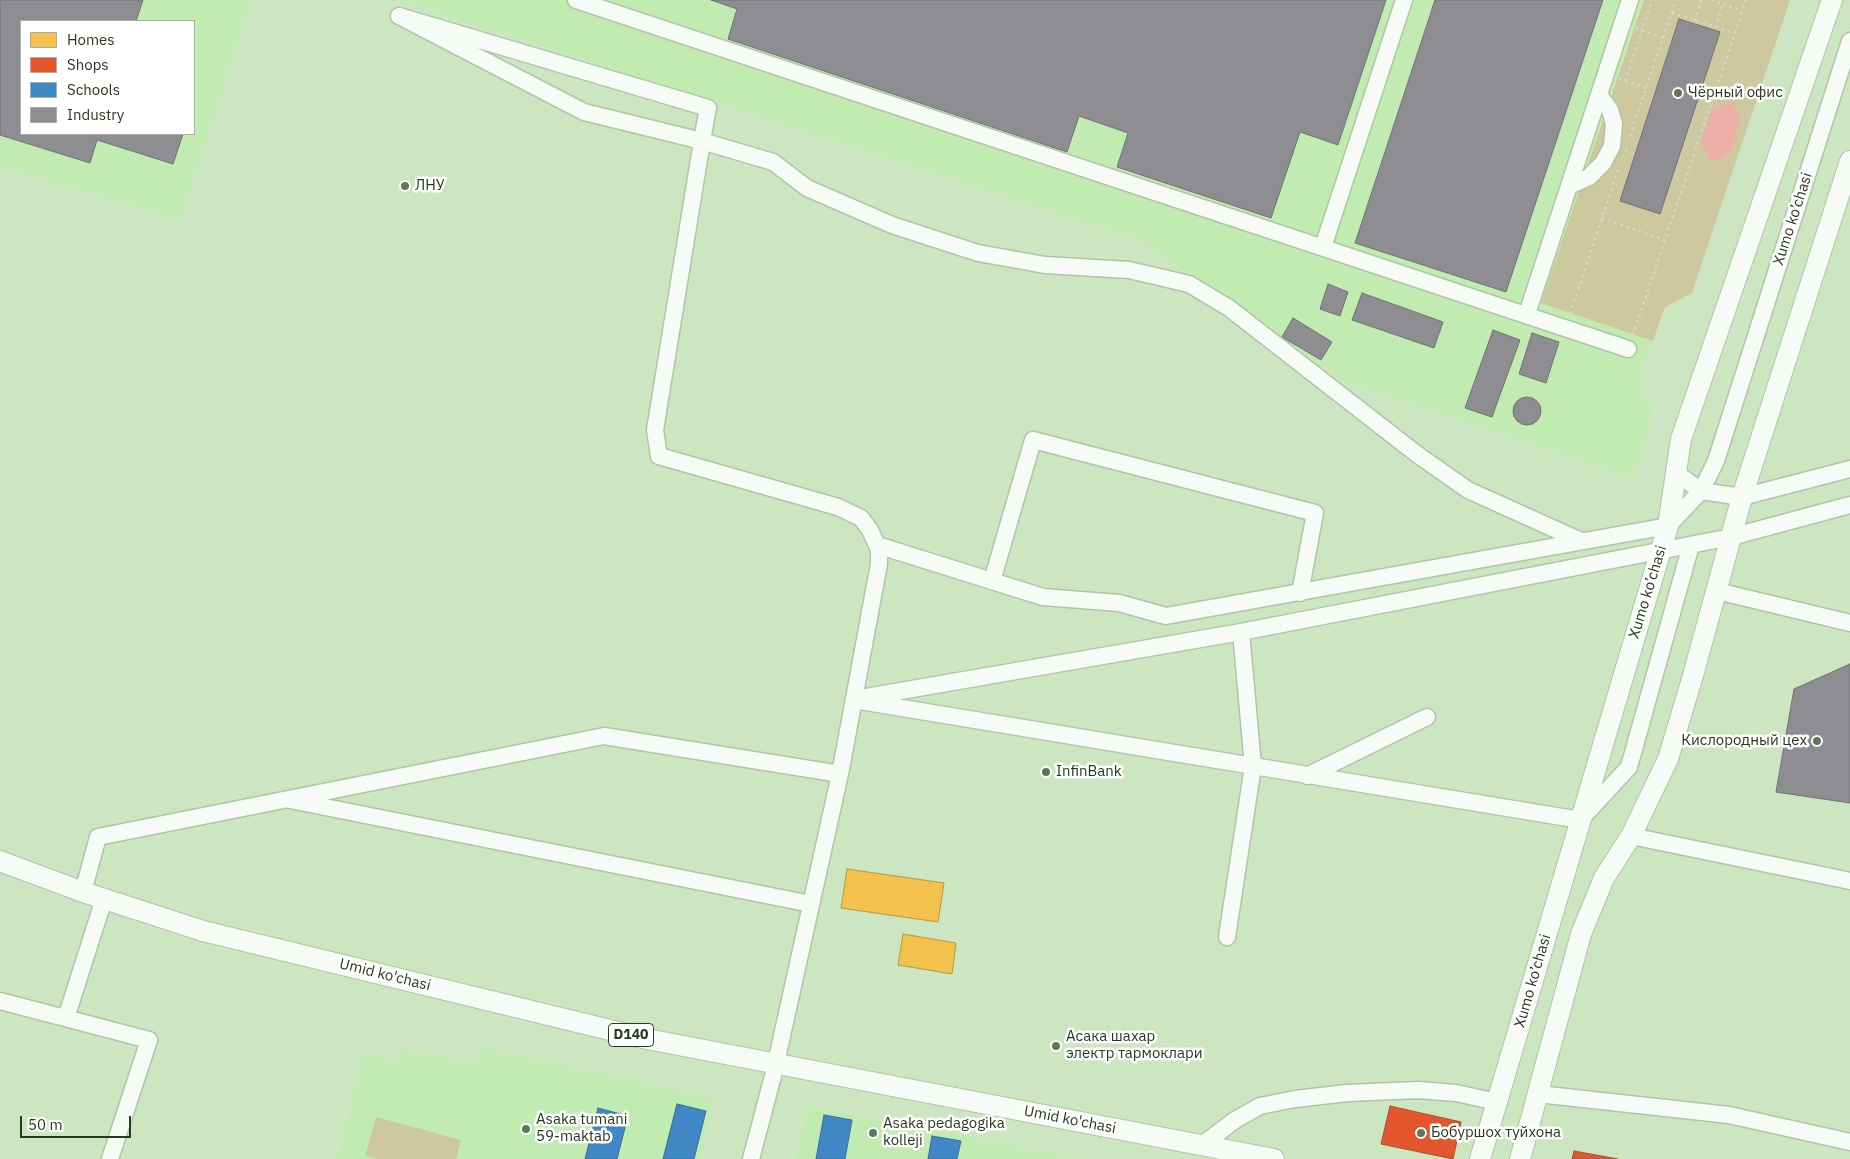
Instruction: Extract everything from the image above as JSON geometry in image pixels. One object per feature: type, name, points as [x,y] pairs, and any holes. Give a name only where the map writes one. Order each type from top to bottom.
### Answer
[{"type":"main road","points":[[1668,526],[1681,439],[1832,0]]},
{"type":"main road","points":[[1520,1159],[1581,934],[1604,878],[1631,836],[1668,759],[1717,591],[1742,496],[1850,161]]},
{"type":"main road","name":"Xumo ko’chasi","points":[[1480,1159],[1668,526]]},
{"type":"main road","name":"Umid ko'chasi","points":[[0,861],[83,892],[222,935],[647,1038],[1274,1159]]},
{"type":"street","points":[[576,0],[1628,349]]},
{"type":"street","points":[[1323,247],[1404,0]]},
{"type":"street","points":[[1526,314],[1630,0]]},
{"type":"street","points":[[751,1159],[776,1063],[840,774],[879,564],[877,546],[870,530],[861,518],[838,507],[659,456],[655,430],[702,141],[708,108],[399,16],[584,112],[702,141],[773,162],[807,188],[892,225],[978,253],[1045,264],[1129,270],[1189,284],[1229,308],[1418,455],[1468,490],[1581,541]]},
{"type":"street","name":"Xumo ko’chasi","points":[[1668,526],[1701,491],[1716,461],[1850,41]]},
{"type":"street","points":[[1569,186],[1589,177],[1603,163],[1612,146],[1614,124],[1610,110],[1599,95]]},
{"type":"street","points":[[992,582],[1032,440],[1315,514],[1300,592]]},
{"type":"street","points":[[1676,473],[1701,491],[1742,496],[1850,469]]},
{"type":"street","points":[[854,700],[1241,632],[1731,537],[1850,505]]},
{"type":"street","points":[[877,546],[1043,597],[1119,603],[1166,616],[1668,526]]},
{"type":"street","points":[[854,700],[1580,820],[1629,767],[1691,544]]},
{"type":"street","points":[[1717,591],[1850,623]]},
{"type":"street","points":[[1227,937],[1252,766],[1241,632]]},
{"type":"street","points":[[1307,776],[1427,717]]},
{"type":"street","points":[[83,892],[98,837],[604,736],[840,774]]},
{"type":"street","points":[[282,799],[810,904]]},
{"type":"street","points":[[1631,836],[1850,880]]},
{"type":"street","points":[[66,1018],[104,899]]},
{"type":"street","points":[[0,1001],[149,1040],[110,1159]]},
{"type":"street","points":[[1202,1145],[1235,1120],[1260,1106],[1295,1099],[1346,1093],[1418,1090],[1456,1093],[1497,1102]]},
{"type":"street","points":[[1538,1094],[1729,1115],[1850,1142]]},
{"type":"path","points":[[1625,81],[1652,0]]},
{"type":"path","points":[[1695,21],[1701,0]]},
{"type":"path","points":[[1711,0],[1742,11]]},
{"type":"path","points":[[1628,349],[1746,0]]},
{"type":"path","points":[[1619,535],[1798,0]]},
{"type":"path","points":[[1716,28],[1722,4]]},
{"type":"path","points":[[1671,13],[1735,33]]},
{"type":"path","points":[[1622,23],[1663,38]]},
{"type":"path","points":[[1606,74],[1646,88]]},
{"type":"path","points":[[1602,218],[1664,240]]},
{"type":"shaded area","points":[[0,0],[251,0],[180,219],[0,166]]},
{"type":"shaded area","points":[[401,0],[1790,0],[1692,293],[1665,307],[1637,386],[1653,413],[1632,478],[1340,380],[1138,239]]},
{"type":"shaded area","points":[[1644,0],[1790,0],[1692,293],[1665,307],[1653,341],[1541,303]]},
{"type":"shaded area","points":[[1725,103],[1732,105],[1736,110],[1737,117],[1740,118],[1730,154],[1725,153],[1721,159],[1713,161],[1707,157],[1704,146],[1700,145],[1712,109],[1715,110]]},
{"type":"shaded area","name":"Asaka tumani 59-maktab","points":[[483,1048],[714,1099],[700,1159],[337,1159],[364,1054],[399,1062],[402,1049],[479,1065]]},
{"type":"shaded area","name":"Asaka pedagogika kolleji","points":[[808,1106],[1080,1159],[795,1159]]},
{"type":"shaded area","points":[[376,1117],[461,1140],[456,1159],[377,1159],[365,1156]]},
{"type":"building: Homes","points":[[847,869],[944,883],[938,922],[841,908]]},
{"type":"building: Homes","points":[[903,934],[956,943],[952,974],[898,965]]},
{"type":"building: Shops","name":"Бобуршох туйхона","points":[[1390,1106],[1461,1122],[1453,1159],[1381,1144]]},
{"type":"building: Shops","points":[[1574,1151],[1618,1159],[1572,1159]]},
{"type":"building: Schools","points":[[677,1104],[706,1111],[694,1159],[663,1159]]},
{"type":"building: Schools","points":[[598,1108],[628,1116],[617,1159],[585,1159]]},
{"type":"building: Schools","points":[[824,1115],[852,1120],[845,1159],[816,1159]]},
{"type":"building: Schools","points":[[932,1136],[961,1141],[957,1159],[928,1159]]},
{"type":"building: Industry","points":[[0,0],[143,0],[136,20],[20,20],[20,135],[183,135],[173,164],[97,140],[90,163],[0,135]]},
{"type":"building: Industry","points":[[711,0],[1386,0],[1338,145],[1300,132],[1271,218],[1117,167],[1128,133],[1079,116],[1067,152],[728,39],[737,9]]},
{"type":"building: Industry","points":[[1435,0],[1603,0],[1506,292],[1355,243]]},
{"type":"building: Industry","name":"Чёрный офис","points":[[1679,19],[1720,32],[1660,214],[1620,201]]},
{"type":"building: Industry","points":[[1328,284],[1348,292],[1340,316],[1320,309]]},
{"type":"building: Industry","points":[[1362,293],[1443,322],[1434,348],[1352,320]]},
{"type":"building: Industry","points":[[1293,318],[1332,342],[1321,360],[1282,337]]},
{"type":"building: Industry","points":[[1493,330],[1520,340],[1492,417],[1465,408]]},
{"type":"building: Industry","points":[[1532,333],[1559,342],[1546,383],[1519,374]]},
{"type":"building: Industry","points":[[1527,397],[1537,401],[1541,411],[1537,421],[1527,425],[1517,421],[1513,411],[1517,401]]},
{"type":"building: Industry","name":"Кислородный цех","points":[[1850,664],[1850,803],[1776,792],[1794,689]]},
{"type":"place","name":"Чёрный офис","points":[[1678,93]]},
{"type":"place","name":"ЛНУ","points":[[405,186]]},
{"type":"place","name":"Кислородный цех","points":[[1817,741]]},
{"type":"place","name":"InfinBank","points":[[1046,772]]},
{"type":"place","name":"Асака шахар электр тармоклари","points":[[1056,1046]]},
{"type":"place","name":"Asaka tumani 59-maktab","points":[[526,1129]]},
{"type":"place","name":"Asaka pedagogika kolleji","points":[[873,1133]]},
{"type":"place","name":"Бобуршох туйхона","points":[[1421,1133]]}]
